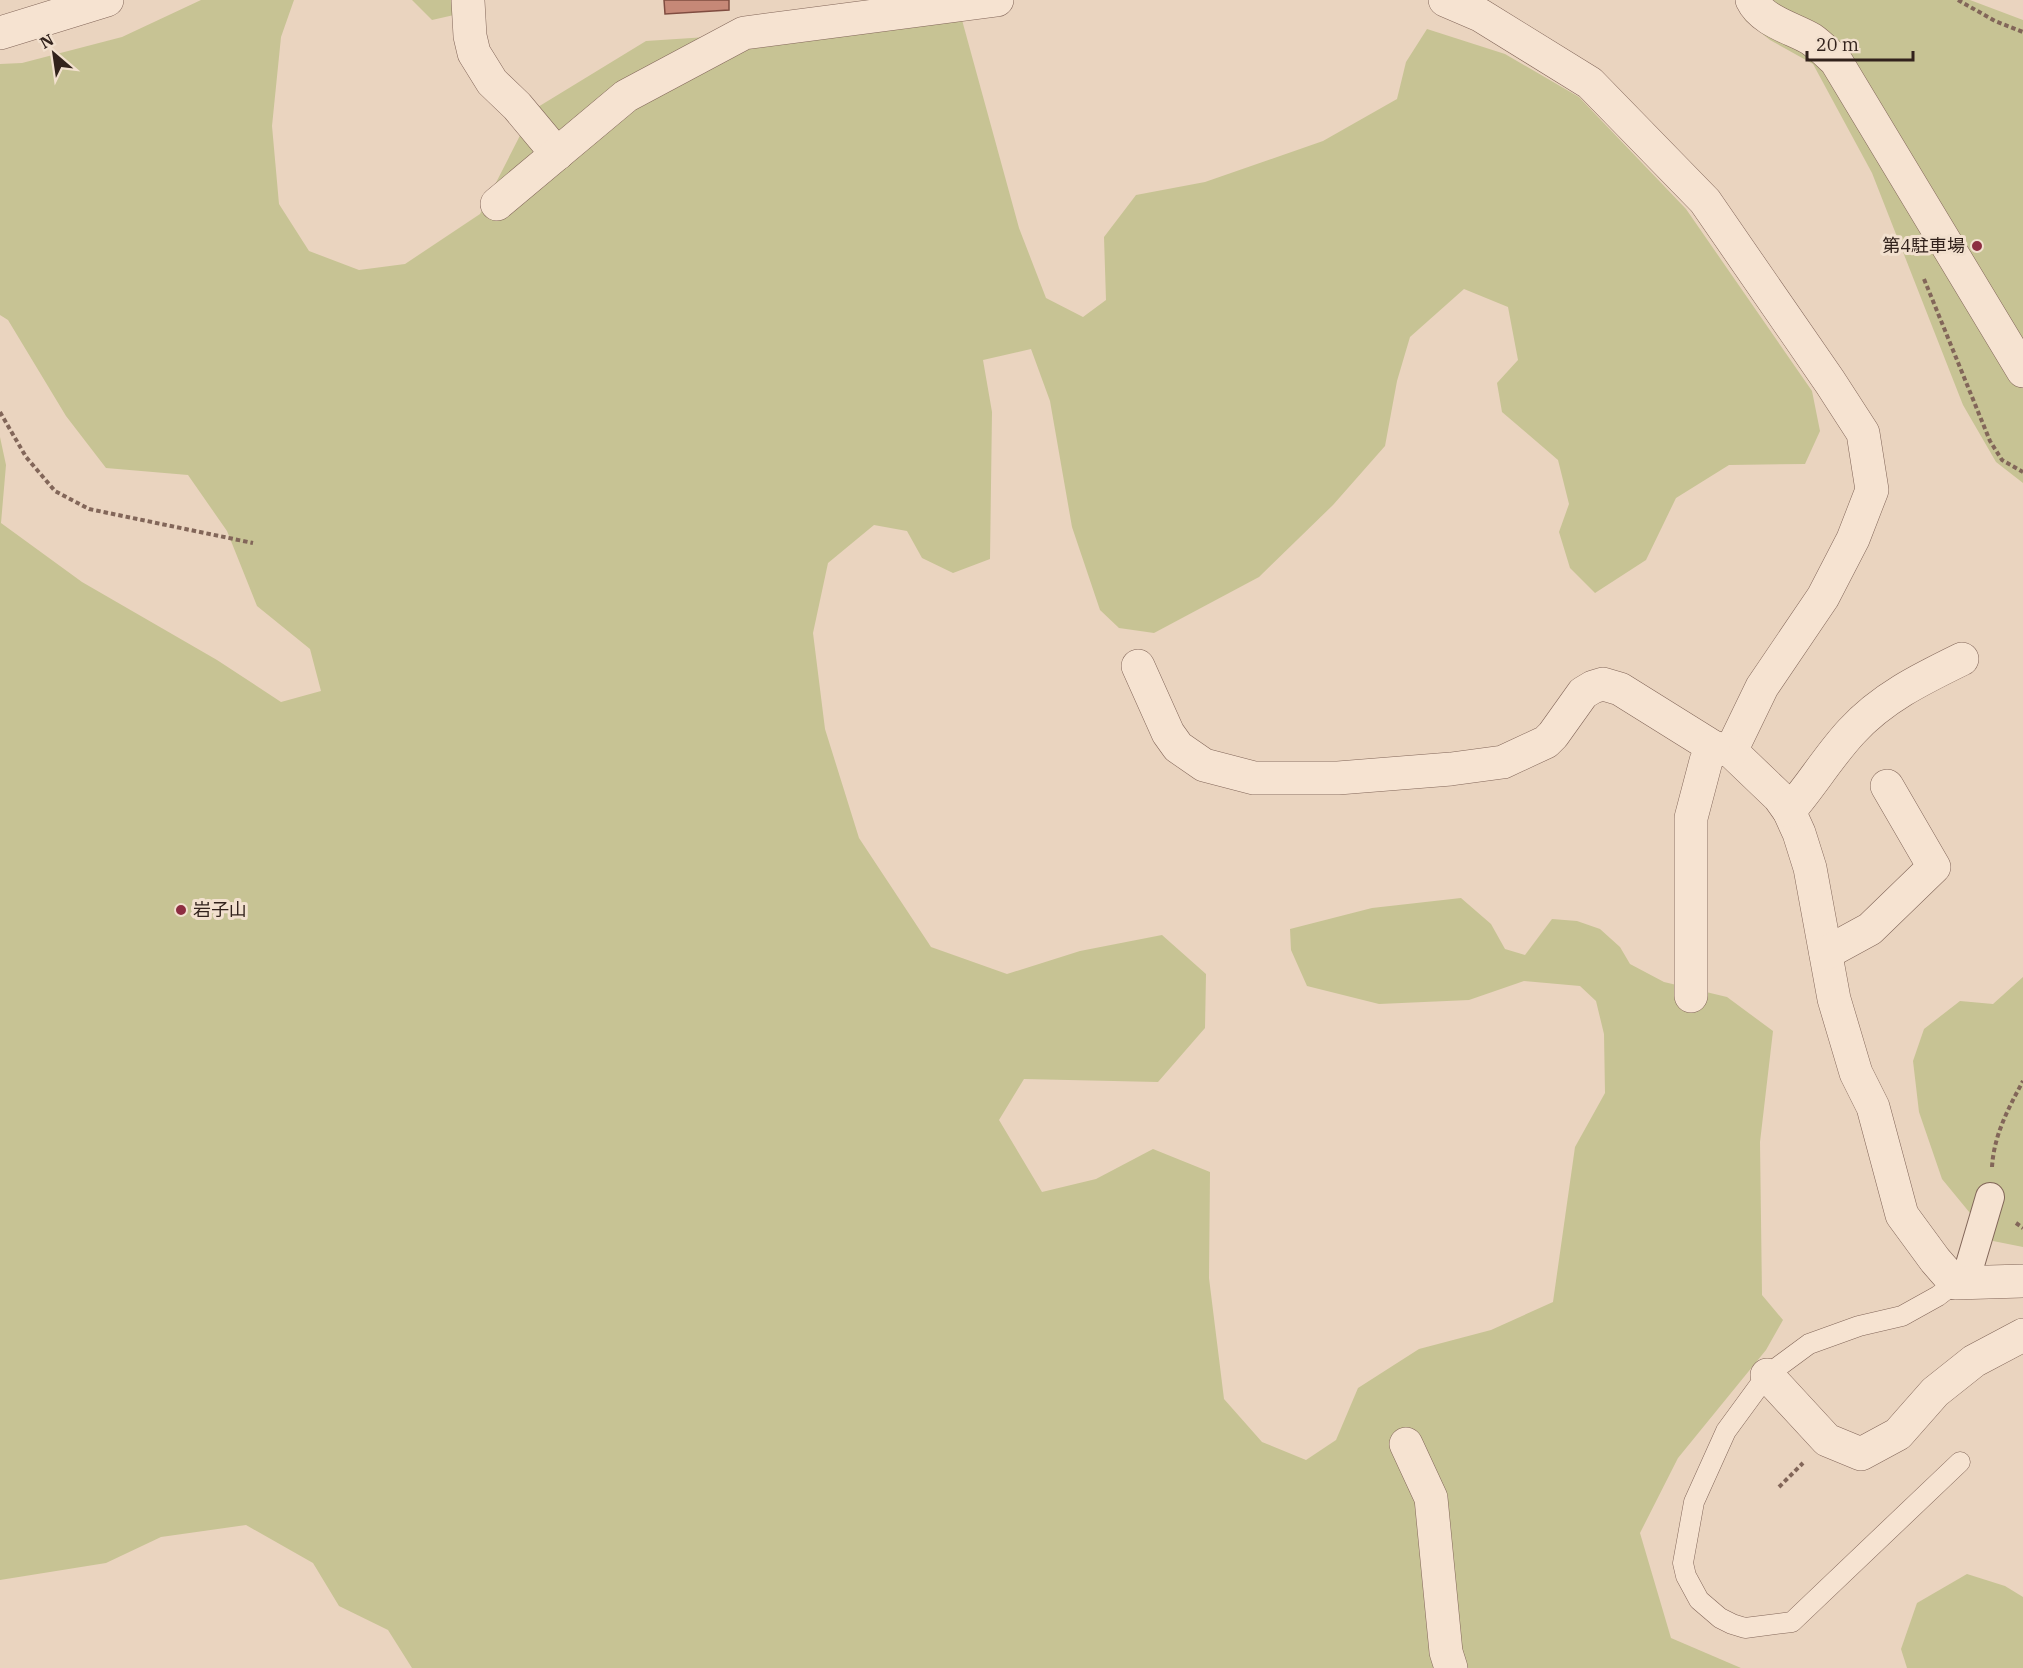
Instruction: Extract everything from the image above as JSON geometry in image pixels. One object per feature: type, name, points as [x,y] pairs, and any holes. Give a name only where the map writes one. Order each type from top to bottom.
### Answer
[{"type":"street","points":[[0,33],[107,0]]},
{"type":"street","points":[[497,204],[626,96],[744,33],[997,0]]},
{"type":"street","points":[[1445,0],[1480,15],[1590,83],[1705,201],[1863,433],[1872,490],[1853,539],[1823,597],[1722,749],[1706,761],[1691,818],[1691,996]]},
{"type":"street","points":[[1752,0],[1754,5],[1780,26],[1811,40],[1836,61],[2023,371]]},
{"type":"street","points":[[468,1],[470,36],[474,53],[492,82],[517,106],[557,154]]},
{"type":"street","points":[[1789,811],[1851,731],[1882,703],[1910,685],[1962,659]]},
{"type":"street","points":[[1138,666],[1168,733],[1178,747],[1204,765],[1254,778],[1338,778],[1451,769],[1503,762],[1546,742],[1583,693],[1604,684],[1620,689],[1722,749],[1779,796],[1799,833],[1810,868],[1833,999],[1856,1073],[1873,1107],[1902,1215],[1955,1283]]},
{"type":"street","points":[[1826,953],[1870,929],[1934,867],[1887,786]]},
{"type":"street","points":[[1955,1283],[1969,1268],[1990,1197]]},
{"type":"street","points":[[1955,1283],[2023,1281]]},
{"type":"street","points":[[1767,1375],[1827,1440],[1861,1454],[1898,1434],[1935,1392],[1974,1361],[2023,1335]]},
{"type":"street","points":[[1406,1444],[1431,1498],[1446,1652],[1451,1668]]},
{"type":"lane","points":[[1955,1283],[1938,1296],[1902,1316],[1859,1326],[1809,1344],[1767,1375],[1726,1431],[1694,1502],[1683,1563],[1686,1576],[1700,1600],[1720,1618],[1732,1624],[1745,1628],[1792,1622],[1960,1462]]},
{"type":"path","points":[[1958,0],[1995,21],[2023,32]]},
{"type":"path","points":[[0,412],[26,457],[55,491],[80,505],[89,509],[253,543]]},
{"type":"path","points":[[2023,1081],[2005,1113],[1993,1149],[1990,1197],[2023,1228]]},
{"type":"shaded area","points":[[201,0],[294,0],[281,37],[272,126],[279,204],[309,251],[359,270],[405,264],[480,214],[533,110],[646,41],[962,20],[1019,228],[1046,298],[1083,317],[1106,300],[1104,237],[1136,195],[1205,182],[1323,141],[1397,99],[1406,62],[1427,29],[1505,54],[1579,97],[1686,209],[1812,391],[1820,431],[1805,464],[1729,465],[1676,498],[1646,560],[1595,593],[1570,568],[1559,532],[1569,504],[1558,460],[1502,412],[1497,383],[1518,360],[1508,307],[1464,289],[1410,337],[1397,381],[1385,446],[1333,505],[1259,577],[1154,633],[1119,628],[1100,610],[1072,527],[1050,401],[1031,349],[983,360],[992,412],[990,559],[953,573],[922,558],[907,531],[874,525],[828,563],[813,633],[825,729],[859,838],[931,947],[1007,974],[1080,951],[1162,935],[1206,974],[1205,1028],[1158,1082],[1024,1079],[999,1120],[1042,1192],[1096,1179],[1153,1149],[1210,1172],[1209,1278],[1224,1399],[1262,1442],[1306,1460],[1336,1440],[1358,1388],[1419,1349],[1491,1330],[1553,1302],[1575,1147],[1605,1093],[1604,1034],[1596,1001],[1580,986],[1524,981],[1469,1000],[1379,1004],[1307,986],[1291,950],[1290,929],[1372,908],[1461,898],[1491,924],[1505,949],[1525,955],[1552,919],[1577,921],[1600,929],[1620,947],[1630,964],[1664,982],[1727,997],[1773,1031],[1760,1142],[1762,1295],[1783,1320],[1766,1350],[1678,1458],[1640,1533],[1671,1638],[1741,1668],[412,1668],[388,1630],[339,1606],[313,1563],[246,1525],[161,1537],[106,1563],[0,1580],[0,437],[6,465],[1,523],[82,582],[217,660],[281,702],[321,691],[310,649],[257,606],[227,531],[188,475],[106,468],[66,416],[8,320],[0,315],[0,64],[22,63],[122,37]]},
{"type":"shaded area","points":[[412,0],[456,0],[454,15],[432,20]]},
{"type":"shaded area","name":"第4駐車場","points":[[1736,0],[1970,0],[2023,20],[2023,483],[1996,462],[1963,405],[1872,173],[1813,64],[1770,40],[1745,20]]},
{"type":"shaded area","points":[[2023,977],[2023,1247],[1993,1241],[1942,1179],[1919,1112],[1913,1061],[1924,1029],[1960,1001],[1993,1004]]},
{"type":"shaded area","points":[[1967,1574],[2005,1586],[2023,1597],[2023,1668],[1907,1668],[1901,1649],[1917,1603]]},
{"type":"building","points":[[664,0],[729,0],[729,10],[665,14]]},
{"type":"place","name":"第4駐車場","points":[[1977,246]]},
{"type":"place","name":"岩子山","points":[[181,910]]}]
